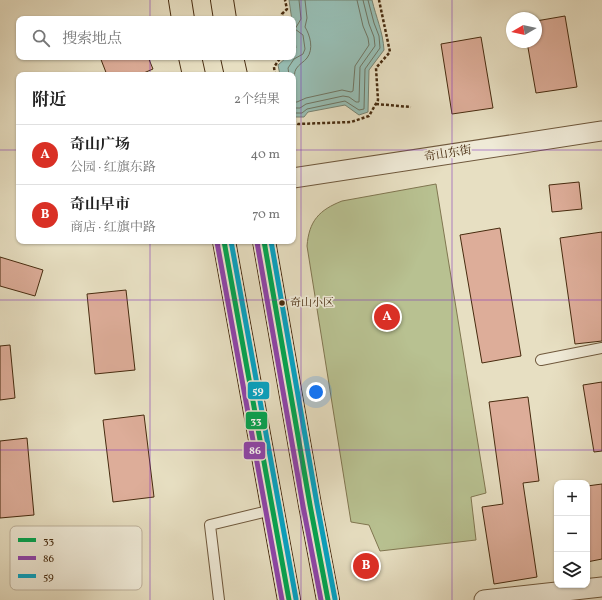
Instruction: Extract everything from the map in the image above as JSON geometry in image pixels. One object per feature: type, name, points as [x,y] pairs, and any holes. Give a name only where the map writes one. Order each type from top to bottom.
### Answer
[{"type":"main road","points":[[180,0],[183,16]]},
{"type":"main road","points":[[222,0],[225,16]]},
{"type":"main road","points":[[191,60],[193,72]]},
{"type":"main road","points":[[233,60],[235,72]]},
{"type":"main road","points":[[225,244],[289,600]]},
{"type":"main road","points":[[265,244],[328,600]]},
{"type":"street","name":"奇山东街","points":[[296,178],[602,131]]},
{"type":"street","points":[[484,600],[602,587]]},
{"type":"lane","points":[[541,360],[602,348]]},
{"type":"lane","points":[[219,600],[210,525],[272,510]]},
{"type":"path","points":[[282,16],[282,14],[287,9],[285,0]]},
{"type":"path","points":[[296,123],[298,124],[351,122],[369,116],[378,100],[376,68],[390,52],[379,0]]},
{"type":"path","points":[[275,72],[274,67],[279,60]]},
{"type":"path","points":[[376,104],[412,108]]},
{"type":"green space","points":[[436,184],[486,493],[471,497],[476,540],[380,551],[369,525],[351,522],[307,246],[308,237],[313,223],[321,213],[334,204],[342,201]]},
{"type":"water","points":[[289,0],[372,0],[381,31],[384,50],[369,70],[368,112],[359,115],[345,105],[308,112],[304,117],[296,117],[296,72],[279,72],[278,65],[284,60],[296,60],[296,16],[291,16]]},
{"type":"building","points":[[565,16],[577,87],[536,93],[528,48],[542,48],[542,20]]},
{"type":"building","points":[[481,37],[493,108],[452,114],[441,44]]},
{"type":"building","points":[[101,60],[149,60],[153,69],[146,72],[106,72]]},
{"type":"building","points":[[579,182],[582,209],[552,212],[549,185]]},
{"type":"building","points":[[500,228],[521,356],[482,363],[460,235]]},
{"type":"building","points":[[602,232],[602,341],[575,344],[560,238]]},
{"type":"building","points":[[0,257],[43,270],[35,296],[0,286]]},
{"type":"building","points":[[126,290],[135,370],[95,374],[87,294]]},
{"type":"building","points":[[10,345],[15,398],[0,400],[0,346]]},
{"type":"building","points":[[602,382],[602,451],[594,452],[583,385]]},
{"type":"building","points":[[528,397],[539,481],[523,483],[537,577],[494,584],[482,507],[503,504],[489,402]]},
{"type":"building","points":[[144,415],[154,497],[113,502],[103,420]]},
{"type":"building","points":[[27,438],[34,515],[0,518],[0,441]]},
{"type":"building","points":[[602,484],[602,559],[590,561],[590,516],[590,486]]},
{"type":"transit line","name":"86","points":[[217,244],[282,600]]},
{"type":"transit line","name":"33","points":[[225,244],[289,600]]},
{"type":"transit line","name":"59","points":[[232,244],[296,599]]},
{"type":"transit line","name":"86","points":[[257,244],[321,600]]},
{"type":"transit line","name":"33","points":[[265,244],[328,600]]},
{"type":"transit line","name":"59","points":[[272,244],[335,599]]},
{"type":"place","name":"奇山小区","points":[[282,303]]},
{"type":"place","name":"奇山广场","points":[[387,317]]},
{"type":"place","name":"奇山早市","points":[[366,566]]}]
